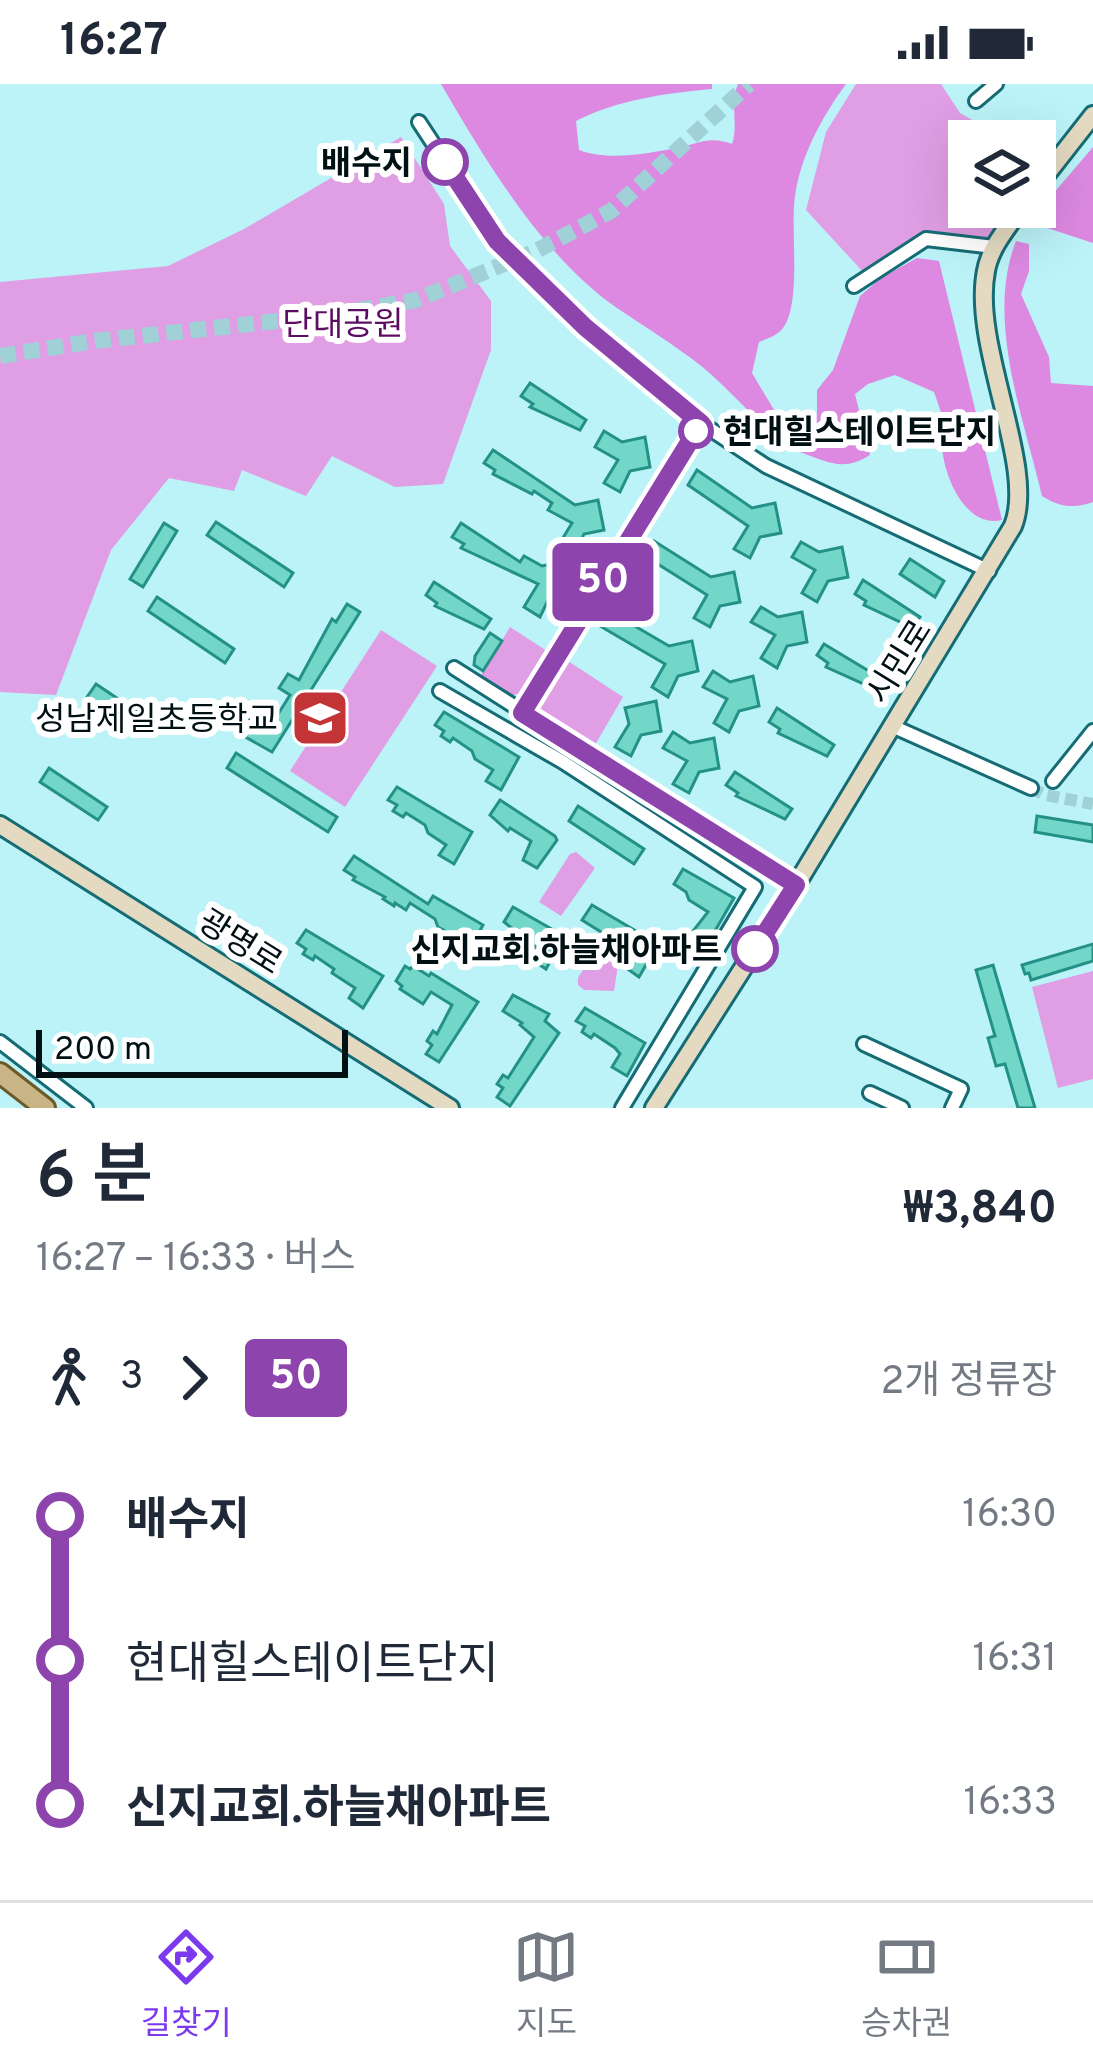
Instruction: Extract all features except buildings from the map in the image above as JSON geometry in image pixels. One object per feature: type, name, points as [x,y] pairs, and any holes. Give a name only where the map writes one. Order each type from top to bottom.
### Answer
[{"type":"main road","points":[[1056,155],[1093,116]]},
{"type":"main road","name":"시민로","points":[[654,1108],[796,885],[1013,526],[1020,502],[992,366],[985,273],[1008,228]]},
{"type":"main road","name":"광명로","points":[[0,825],[450,1108]]},
{"type":"main road","points":[[6,1078],[45,1108]]},
{"type":"street","points":[[976,101],[996,84]]},
{"type":"street","points":[[419,122],[497,241],[585,327],[701,423],[766,466],[989,571]]},
{"type":"street","points":[[854,286],[926,239],[994,248]]},
{"type":"street","points":[[522,713],[701,423]]},
{"type":"street","points":[[454,668],[796,885]]},
{"type":"street","points":[[440,691],[563,762],[755,887],[622,1108]]},
{"type":"street","points":[[892,726],[1031,788]]},
{"type":"street","points":[[1053,781],[1093,730]]},
{"type":"street","points":[[0,1042],[86,1108]]},
{"type":"street","points":[[864,1044],[961,1089],[952,1108]]},
{"type":"street","points":[[6,1078],[25,1061]]},
{"type":"street","points":[[870,1093],[902,1108]]},
{"type":"green space","points":[[856,84],[941,84],[960,113],[972,120],[948,120],[948,228],[1000,228],[978,254],[927,243],[865,274],[806,210],[826,132]]},
{"type":"green space","name":"단대공원","points":[[401,137],[444,204],[450,246],[491,301],[491,350],[443,484],[395,487],[332,456],[306,496],[242,470],[234,491],[169,478],[111,550],[56,695],[0,692],[0,282],[168,266],[244,229]]},
{"type":"green space","points":[[510,627],[547,651],[522,693],[509,696],[480,677]]},
{"type":"green space","points":[[381,630],[437,666],[345,807],[290,771]]},
{"type":"green space","points":[[568,661],[623,697],[592,750],[540,718],[539,703]]},
{"type":"green space","points":[[576,852],[595,868],[561,916],[539,902],[570,854]]},
{"type":"green space","points":[[595,950],[618,965],[614,991],[584,990],[578,985]]},
{"type":"green space","points":[[1093,971],[1093,1079],[1058,1088],[1032,987]]},
{"type":"shaded area","points":[[441,84],[712,84],[712,89],[642,99],[576,121],[579,150],[615,156],[710,140],[732,144],[738,84],[846,84],[814,137],[798,181],[789,316],[781,331],[759,342],[752,373],[780,420],[783,439],[700,365],[617,308],[564,262],[497,175]]},
{"type":"shaded area","points":[[1093,147],[1093,243],[1047,228],[1056,228],[1056,190]]},
{"type":"shaded area","points":[[1016,241],[1029,244],[1029,271],[1021,294],[1049,357],[1051,383],[1093,386],[1093,502],[1086,504],[1067,506],[1042,496],[1006,336],[1007,271]]},
{"type":"shaded area","points":[[917,258],[939,261],[1002,520],[973,514],[962,502],[946,469],[944,421],[934,392],[895,375],[855,394],[870,455],[844,464],[800,452],[817,413],[817,390],[833,370],[860,296]]},
{"type":"tunnel","points":[[0,356],[416,300],[536,251],[611,211],[749,84]]},
{"type":"tunnel","points":[[1031,788],[1093,804]]},
{"type":"bus line","name":"50","points":[[445,162],[497,241],[585,327],[701,423],[522,713],[796,885],[755,949]]},
{"type":"place","name":"배수지","points":[[445,162]]},
{"type":"place","name":"현대힐스테이트단지","points":[[696,431]]},
{"type":"place","name":"성남제일초등학교","points":[[320,718]]},
{"type":"place","name":"신지교회.하늘채아파트","points":[[755,949]]}]
